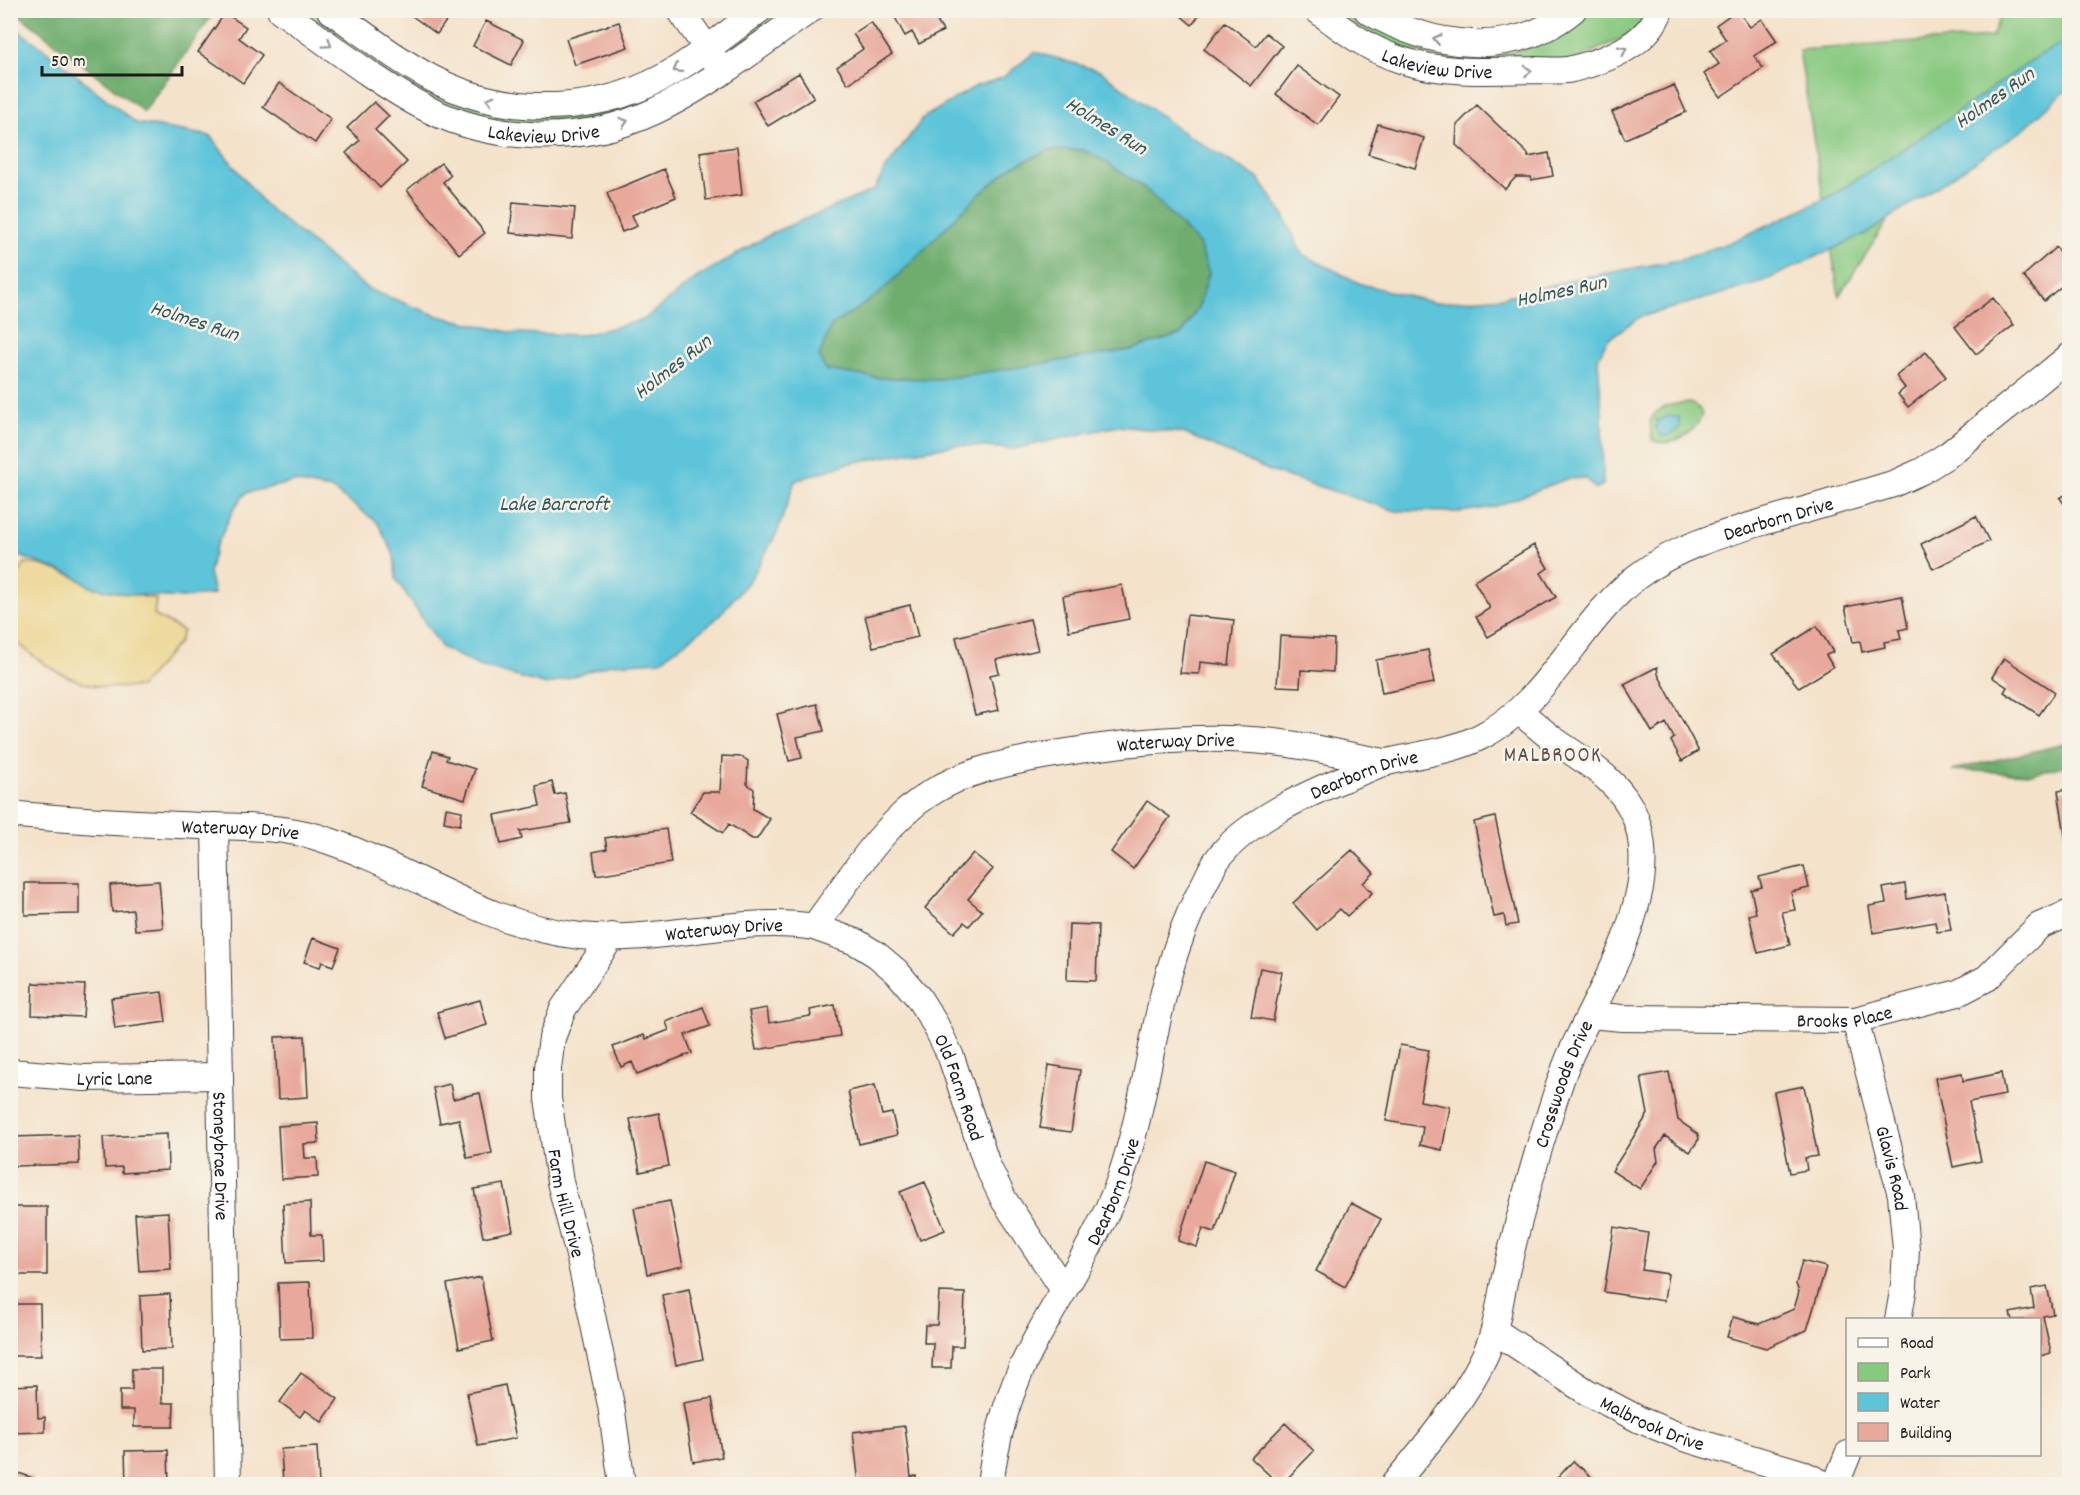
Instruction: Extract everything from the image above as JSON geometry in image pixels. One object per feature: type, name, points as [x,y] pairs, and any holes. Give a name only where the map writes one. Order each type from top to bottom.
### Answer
[{"type":"street","name":"Lakeview Drive","points":[[280,10],[417,103],[470,124],[516,134],[548,136],[582,133],[619,124],[652,112],[722,71],[810,10]]},
{"type":"street","name":"Lakeview Drive","points":[[330,10],[433,79],[501,103],[534,106],[567,106],[601,100],[637,89],[676,70],[759,10]]},
{"type":"street","points":[[680,10],[722,71]]},
{"type":"street","name":"Lakeview Drive","points":[[1317,10],[1344,32],[1377,51],[1404,61],[1431,68],[1485,71],[1571,70],[1620,52],[1638,41],[1650,29],[1660,10]]},
{"type":"street","name":"Lakeview Drive","points":[[1367,10],[1410,32],[1441,41],[1469,44],[1495,43],[1522,37],[1540,30],[1573,10]]},
{"type":"street","name":"Dearborn Drive","points":[[990,1485],[993,1460],[1012,1391],[1028,1354],[1088,1248],[1117,1186],[1142,1102],[1165,980],[1179,937],[1216,861],[1240,837],[1287,806],[1332,784],[1386,762],[1451,748],[1478,738],[1519,711],[1537,693],[1611,601],[1637,577],[1667,556],[1699,542],[1893,484],[1922,471],[1949,454],[2070,356]]},
{"type":"street","name":"Crosswoods Drive","points":[[1394,1485],[1432,1437],[1473,1378],[1495,1331],[1523,1204],[1563,1072],[1629,931],[1643,873],[1641,844],[1635,817],[1622,795],[1579,755],[1554,740],[1519,711]]},
{"type":"street","name":"Waterway Drive","points":[[10,814],[60,819],[264,829],[316,837],[355,851],[504,918],[551,931],[580,936],[612,936],[676,933],[761,924],[789,923],[814,927],[892,825],[928,795],[970,774],[1020,760],[1102,746],[1174,739],[1228,739],[1276,742],[1386,762]]},
{"type":"street","name":"Stoneybrae Drive","points":[[215,826],[228,1485]]},
{"type":"street","name":"Brooks Place","points":[[1590,1016],[1855,1020],[1958,993],[1987,978],[2039,926],[2070,913]]},
{"type":"street","name":"Old Farm Road","points":[[814,927],[856,942],[877,955],[897,972],[918,997],[935,1024],[951,1057],[987,1165],[1000,1192],[1064,1290]]},
{"type":"street","name":"Farm Hill Drive","points":[[612,936],[563,1009],[559,1019],[552,1038],[548,1068],[548,1098],[560,1182],[580,1259],[611,1405],[622,1485]]},
{"type":"street","name":"Glavis Road","points":[[1855,1020],[1878,1116],[1901,1195],[1906,1249],[1904,1286],[1898,1318]]},
{"type":"street","name":"Lyric Lane","points":[[10,1072],[84,1078],[220,1076]]},
{"type":"street","name":"Malbrook Drive","points":[[1495,1331],[1587,1392],[1640,1420],[1684,1438],[1801,1473],[1824,1485]]},
{"type":"street","points":[[1836,1485],[1848,1456]]},
{"type":"green space","points":[[14,11],[215,11],[144,112]]},
{"type":"green space","points":[[296,11],[316,11],[373,51],[477,105],[675,82],[682,82],[684,90],[588,123],[512,125],[437,103]]},
{"type":"green space","points":[[777,11],[796,11],[746,43],[744,37],[747,33]]},
{"type":"green space","points":[[1331,11],[1352,11],[1497,55],[1524,49],[1559,35],[1594,11],[1656,11],[1647,27],[1572,61],[1473,63],[1393,48]]},
{"type":"green space","points":[[2002,11],[2069,11],[2069,77],[1909,187],[1839,296],[1799,50],[1992,37]]},
{"type":"green space","points":[[1049,150],[1084,150],[1103,160],[1146,189],[1199,244],[1209,273],[1199,306],[1182,334],[1131,350],[941,379],[878,378],[825,370],[819,356],[831,326],[879,294],[977,196],[1013,166]]},
{"type":"green space","points":[[1688,403],[1697,406],[1702,414],[1695,427],[1682,438],[1674,441],[1652,440],[1650,421],[1653,416],[1661,409],[1671,405]]},
{"type":"green space","points":[[2069,743],[2069,765],[2031,774],[1952,770]]},
{"type":"sand","points":[[25,563],[41,565],[72,575],[91,587],[156,599],[154,615],[183,631],[179,642],[140,687],[103,687],[77,680],[52,669],[11,636],[10,580],[16,578]]},
{"type":"water","name":"Lake Barcroft","points":[[11,25],[136,123],[210,136],[265,205],[368,289],[438,316],[513,333],[583,335],[643,320],[696,278],[774,232],[874,190],[885,170],[923,118],[976,86],[1002,78],[1035,52],[1100,71],[1184,133],[1259,179],[1283,214],[1302,254],[1361,284],[1435,303],[1503,297],[1585,277],[1679,260],[1731,242],[1833,195],[2040,55],[2069,40],[2070,87],[2021,131],[1869,232],[1760,283],[1640,317],[1607,340],[1598,359],[1602,413],[1603,485],[1595,489],[1586,478],[1566,479],[1494,507],[1460,512],[1396,511],[1270,471],[1183,433],[1118,426],[1013,449],[957,445],[899,454],[846,464],[795,481],[777,533],[750,580],[714,621],[660,661],[610,664],[547,685],[479,666],[442,648],[396,579],[394,555],[377,522],[331,489],[294,482],[246,493],[234,508],[215,549],[209,572],[214,594],[182,598],[127,594],[91,587],[72,575],[11,553]],"holes":[[[1049,150],[1084,150],[1146,189],[1199,244],[1209,273],[1199,306],[1182,334],[1131,350],[941,379],[878,378],[825,370],[819,356],[831,326],[879,294],[977,196],[1013,166]]]},
{"type":"water","points":[[1668,416],[1679,417],[1679,428],[1672,434],[1663,436],[1657,431],[1656,419],[1660,420]]},
{"type":"building","points":[[404,10],[454,10],[437,34]]},
{"type":"building","points":[[891,10],[949,10],[935,18],[943,31],[919,44],[912,32],[905,36]]},
{"type":"building","points":[[1174,10],[1203,10],[1192,25]]},
{"type":"building","points":[[1737,10],[1750,27],[1762,19],[1777,41],[1754,56],[1763,68],[1720,97],[1704,74],[1719,64],[1710,51],[1726,40],[1716,25]]},
{"type":"building","points":[[225,13],[246,27],[239,38],[262,55],[243,83],[198,52]]},
{"type":"building","points":[[486,21],[524,40],[511,65],[473,46]]},
{"type":"building","points":[[619,22],[628,47],[575,65],[566,39]]},
{"type":"building","points":[[871,22],[892,54],[848,84],[837,67],[863,49],[853,34]]},
{"type":"building","points":[[1225,22],[1256,46],[1266,33],[1282,46],[1251,86],[1204,49]]},
{"type":"building","points":[[1297,66],[1339,97],[1318,125],[1276,94]]},
{"type":"building","points":[[799,73],[814,98],[768,126],[753,101]]},
{"type":"building","points":[[279,83],[331,119],[315,143],[263,107]]},
{"type":"building","points":[[1674,85],[1686,112],[1625,139],[1612,112]]},
{"type":"building","points":[[374,102],[389,116],[375,130],[407,162],[380,188],[346,153],[360,140],[347,128]]},
{"type":"building","points":[[1477,105],[1528,154],[1528,157],[1549,153],[1553,176],[1532,180],[1531,177],[1516,177],[1505,189],[1456,145],[1457,125]]},
{"type":"building","points":[[1378,124],[1424,138],[1415,168],[1368,154]]},
{"type":"building","points":[[737,147],[742,195],[706,200],[700,152]]},
{"type":"building","points":[[441,163],[451,175],[443,182],[485,233],[459,254],[407,190]]},
{"type":"building","points":[[664,169],[676,197],[632,215],[637,226],[622,232],[607,193]]},
{"type":"building","points":[[513,202],[575,208],[572,239],[510,233]]},
{"type":"building","points":[[2070,245],[2070,279],[2044,301],[2023,276],[2056,247],[2061,253]]},
{"type":"building","points":[[1993,298],[2014,325],[1976,354],[1955,327]]},
{"type":"building","points":[[1926,352],[1946,377],[1908,407],[1898,394],[1905,388],[1896,376]]},
{"type":"building","points":[[2070,492],[2070,512],[2060,498]]},
{"type":"building","points":[[1976,516],[1989,541],[1933,569],[1921,544]]},
{"type":"building","points":[[1534,545],[1548,568],[1541,573],[1556,597],[1488,637],[1476,617],[1490,608],[1474,581]]},
{"type":"building","points":[[1122,585],[1129,619],[1069,631],[1063,596]]},
{"type":"building","points":[[1902,596],[1908,628],[1899,630],[1901,639],[1884,642],[1885,647],[1862,652],[1860,641],[1853,642],[1845,607]]},
{"type":"building","points":[[910,605],[918,637],[873,647],[865,616]]},
{"type":"building","points":[[1187,615],[1234,620],[1229,665],[1200,662],[1199,674],[1180,673]]},
{"type":"building","points":[[1030,619],[1038,650],[996,660],[999,673],[990,675],[999,710],[975,715],[956,637]]},
{"type":"building","points":[[1817,626],[1833,652],[1826,655],[1833,667],[1799,688],[1773,654]]},
{"type":"building","points":[[1280,636],[1334,639],[1333,672],[1301,670],[1300,687],[1277,686]]},
{"type":"building","points":[[1428,650],[1434,683],[1382,693],[1376,660]]},
{"type":"building","points":[[2004,658],[2055,692],[2039,715],[2004,692],[2007,687],[1992,677]]},
{"type":"building","points":[[1657,667],[1658,674],[1698,750],[1682,761],[1671,741],[1674,738],[1666,723],[1652,732],[1624,684]]},
{"type":"building","points":[[817,704],[824,731],[797,737],[802,758],[789,761],[777,714]]},
{"type":"building","points":[[433,751],[448,756],[446,760],[475,769],[465,799],[422,786]]},
{"type":"building","points":[[722,756],[742,757],[748,761],[747,784],[754,789],[753,809],[770,819],[757,839],[752,839],[729,824],[723,833],[690,812],[703,792],[720,792]]},
{"type":"building","points":[[552,782],[555,795],[565,793],[571,823],[520,831],[522,839],[501,844],[495,815],[540,806],[536,786]]},
{"type":"building","points":[[2070,789],[2070,847],[2067,847],[2058,791]]},
{"type":"building","points":[[1147,801],[1170,817],[1133,869],[1111,852]]},
{"type":"building","points":[[446,808],[462,811],[460,825],[444,822]]},
{"type":"building","points":[[1495,817],[1518,924],[1506,926],[1504,915],[1494,917],[1474,822]]},
{"type":"building","points":[[666,829],[671,863],[596,875],[593,852],[607,849],[605,838]]},
{"type":"building","points":[[1352,850],[1374,873],[1363,883],[1372,893],[1347,916],[1340,909],[1317,930],[1293,903]]},
{"type":"building","points":[[973,853],[993,869],[968,899],[982,911],[969,926],[964,922],[954,933],[925,908]]},
{"type":"building","points":[[1804,866],[1809,888],[1791,892],[1795,910],[1782,912],[1790,945],[1758,953],[1749,915],[1756,913],[1751,890],[1762,887],[1759,877]]},
{"type":"building","points":[[159,881],[163,928],[135,930],[133,910],[112,912],[110,885]]},
{"type":"building","points":[[25,883],[79,883],[79,914],[25,915]]},
{"type":"building","points":[[1905,884],[1907,899],[1945,892],[1951,930],[1937,932],[1935,922],[1873,933],[1869,906],[1886,903],[1883,888]]},
{"type":"building","points":[[1069,924],[1098,925],[1096,981],[1067,980]]},
{"type":"building","points":[[313,938],[340,948],[333,966],[322,962],[320,967],[304,962]]},
{"type":"building","points":[[1260,968],[1282,972],[1273,1021],[1251,1017]]},
{"type":"building","points":[[33,983],[85,985],[83,1017],[32,1015]]},
{"type":"building","points":[[162,992],[166,1022],[115,1029],[111,998]]},
{"type":"building","points":[[480,1000],[487,1025],[445,1038],[437,1012]]},
{"type":"building","points":[[835,1005],[840,1036],[756,1050],[749,1011],[767,1008],[769,1023],[811,1016],[810,1010]]},
{"type":"building","points":[[703,1007],[710,1026],[685,1035],[692,1053],[637,1074],[632,1062],[621,1067],[613,1047],[644,1035],[646,1039],[669,1030],[666,1022]]},
{"type":"building","points":[[305,1036],[308,1097],[278,1099],[275,1037]]},
{"type":"building","points":[[1400,1045],[1429,1050],[1420,1101],[1450,1107],[1442,1150],[1420,1145],[1423,1127],[1386,1121]]},
{"type":"building","points":[[1049,1065],[1080,1070],[1071,1132],[1040,1128]]},
{"type":"building","points":[[1669,1072],[1678,1120],[1698,1134],[1699,1139],[1690,1152],[1665,1136],[1656,1149],[1658,1161],[1640,1189],[1612,1171],[1648,1114],[1641,1077]]},
{"type":"building","points":[[1962,1073],[1963,1081],[2001,1073],[2005,1095],[1969,1102],[1981,1161],[1953,1167],[1935,1078]]},
{"type":"building","points":[[450,1084],[453,1099],[480,1093],[492,1153],[467,1158],[459,1119],[440,1123],[433,1088]]},
{"type":"building","points":[[875,1085],[882,1115],[892,1113],[897,1135],[859,1144],[848,1091]]},
{"type":"building","points":[[1804,1086],[1818,1156],[1805,1158],[1807,1170],[1790,1173],[1774,1092]]},
{"type":"building","points":[[659,1113],[669,1166],[640,1172],[630,1119]]},
{"type":"building","points":[[318,1123],[319,1143],[304,1144],[305,1158],[317,1158],[318,1177],[281,1179],[278,1126]]},
{"type":"building","points":[[167,1134],[168,1170],[122,1173],[122,1167],[105,1168],[103,1137]]},
{"type":"building","points":[[78,1135],[79,1164],[14,1166],[13,1137]]},
{"type":"building","points":[[1204,1161],[1235,1171],[1215,1232],[1203,1228],[1197,1247],[1178,1241]]},
{"type":"building","points":[[925,1182],[945,1230],[920,1240],[900,1192]]},
{"type":"building","points":[[504,1184],[513,1231],[483,1237],[474,1189]]},
{"type":"building","points":[[670,1201],[683,1266],[647,1274],[634,1208]]},
{"type":"building","points":[[310,1202],[311,1235],[322,1235],[323,1261],[286,1263],[283,1204]]},
{"type":"building","points":[[1351,1203],[1381,1219],[1345,1287],[1316,1271]]},
{"type":"building","points":[[13,1207],[47,1207],[47,1275],[13,1275]]},
{"type":"building","points":[[168,1212],[171,1269],[139,1271],[135,1214]]},
{"type":"building","points":[[1614,1227],[1648,1233],[1642,1270],[1668,1274],[1664,1301],[1604,1292]]},
{"type":"building","points":[[1802,1261],[1826,1267],[1807,1330],[1766,1348],[1727,1337],[1733,1317],[1759,1324],[1794,1309],[1799,1292],[1796,1284]]},
{"type":"building","points":[[481,1277],[493,1341],[459,1348],[447,1284]]},
{"type":"building","points":[[310,1282],[312,1338],[280,1339],[278,1283]]},
{"type":"building","points":[[2047,1286],[2053,1314],[2043,1316],[2051,1353],[2041,1356],[2041,1318],[2011,1318],[2010,1313],[2034,1308],[2031,1289]]},
{"type":"building","points":[[689,1289],[703,1359],[676,1365],[662,1295]]},
{"type":"building","points":[[939,1292],[965,1293],[963,1346],[952,1346],[951,1368],[932,1368],[933,1343],[924,1343],[925,1325],[937,1325]]},
{"type":"building","points":[[170,1294],[172,1349],[142,1350],[140,1296]]},
{"type":"building","points":[[10,1304],[40,1304],[41,1356],[10,1356]]},
{"type":"building","points":[[132,1369],[162,1369],[162,1403],[174,1403],[173,1427],[134,1427],[134,1410],[120,1410],[120,1390],[132,1390]]},
{"type":"building","points":[[301,1373],[338,1399],[322,1422],[305,1410],[300,1417],[280,1402]]},
{"type":"building","points":[[37,1385],[38,1418],[45,1417],[45,1432],[10,1433],[10,1386]]},
{"type":"building","points":[[505,1385],[516,1438],[478,1446],[467,1393]]},
{"type":"building","points":[[712,1398],[722,1457],[693,1462],[683,1403]]},
{"type":"building","points":[[1285,1423],[1314,1451],[1282,1484],[1279,1484],[1251,1458]]},
{"type":"building","points":[[905,1426],[911,1477],[916,1476],[917,1484],[859,1484],[853,1432]]},
{"type":"building","points":[[317,1447],[319,1484],[283,1484],[281,1449]]},
{"type":"building","points":[[168,1450],[169,1484],[126,1484],[125,1451]]},
{"type":"building","points":[[1573,1461],[1600,1484],[1552,1484]]},
{"type":"building","points":[[10,1470],[33,1478],[31,1484],[10,1484]]},
{"type":"building","points":[[2070,1479],[2070,1484],[2053,1484]]},
{"type":"district","name":"MALBROOK","points":[[1553,754]]},
{"type":"water label","name":"Holmes Run","points":[[1994,97]]},
{"type":"water label","name":"Holmes Run","points":[[1107,125]]},
{"type":"water label","name":"Holmes Run","points":[[1561,290]]},
{"type":"water label","name":"Holmes Run","points":[[195,320]]},
{"type":"water label","name":"Holmes Run","points":[[672,366]]}]
